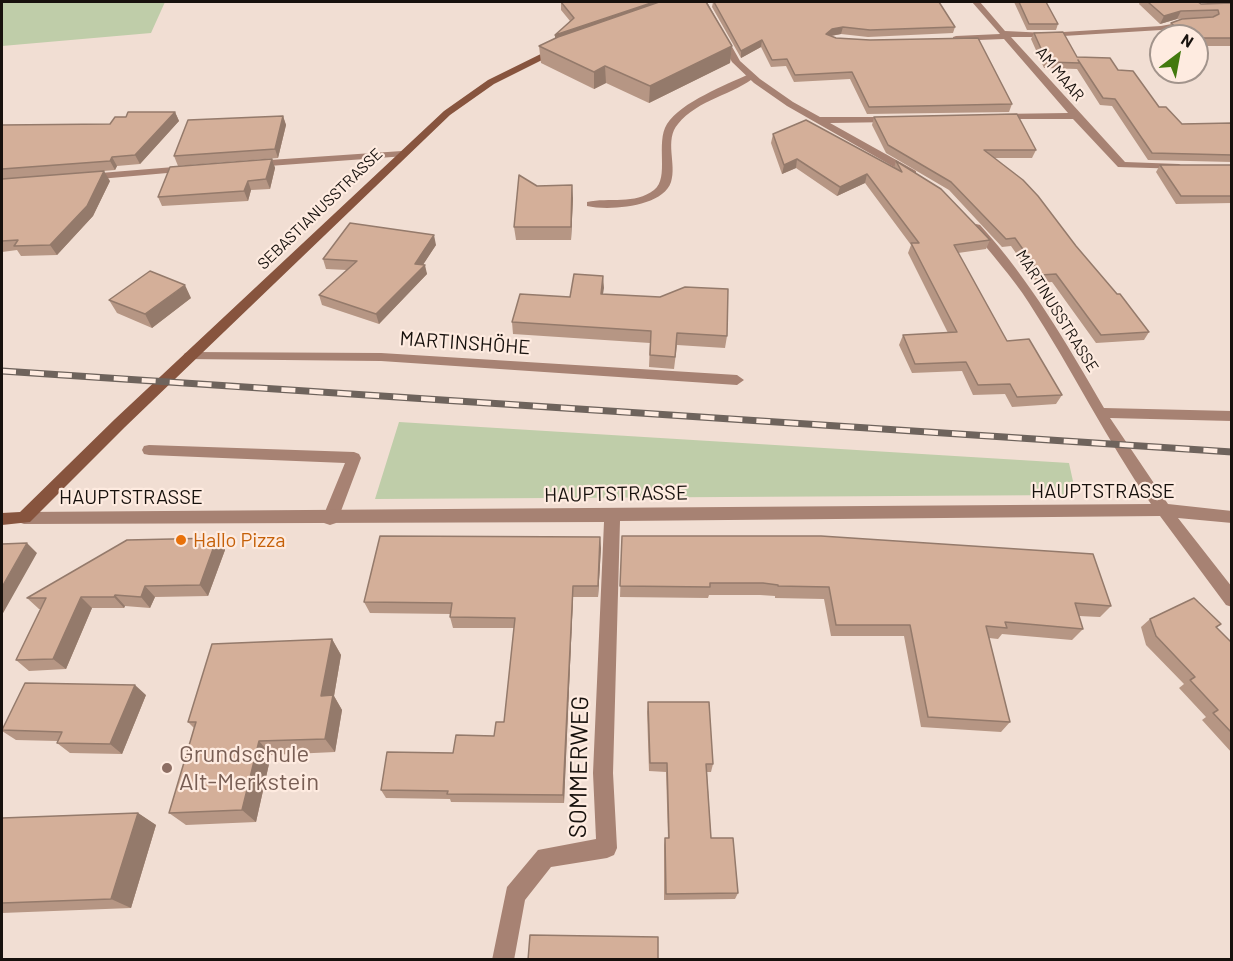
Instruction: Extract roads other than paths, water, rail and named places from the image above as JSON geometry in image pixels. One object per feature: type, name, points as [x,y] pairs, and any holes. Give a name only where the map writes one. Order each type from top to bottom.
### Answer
[{"type":"main road","name":"SEBASTIANUSSTRASSE","points":[[24,518],[190,356],[447,113],[491,82],[566,46]]},
{"type":"main road","name":"HAUPTSTRASSE","points":[[2,519],[24,518]]},
{"type":"street","points":[[703,2],[736,62],[752,76],[790,104],[924,182]]},
{"type":"street","name":"AM MAAR","points":[[976,2],[1122,165],[1189,167]]},
{"type":"street","points":[[941,40],[1161,28],[1177,23],[1199,22]]},
{"type":"street","points":[[591,204],[643,200],[659,191],[665,184],[667,137],[671,126],[679,117],[752,76]]},
{"type":"street","points":[[983,118],[1076,116]]},
{"type":"street","points":[[821,120],[902,119]]},
{"type":"street","points":[[244,165],[402,154]]},
{"type":"street","points":[[71,178],[199,168]]},
{"type":"street","name":"MARTINUSSTRASSE","points":[[967,218],[1016,272],[1100,413],[1163,510],[1232,600]]},
{"type":"street","name":"MARTINSHÖHE","points":[[190,356],[381,357],[737,380]]},
{"type":"street","points":[[1100,413],[1232,416]]},
{"type":"street","points":[[148,450],[354,458],[330,519]]},
{"type":"street","name":"HAUPTSTRASSE","points":[[24,518],[330,519],[612,514],[1163,510],[1232,517]]},
{"type":"street","name":"SOMMERWEG","points":[[503,960],[515,895],[545,857],[607,848],[603,773],[612,514]]},
{"type":"railway","points":[[2,371],[1232,452]]},
{"type":"place","name":"Hallo Pizza","points":[[181,540]]},
{"type":"place","name":"Grundschule Alt-Merkstein","points":[[167,768]]}]
